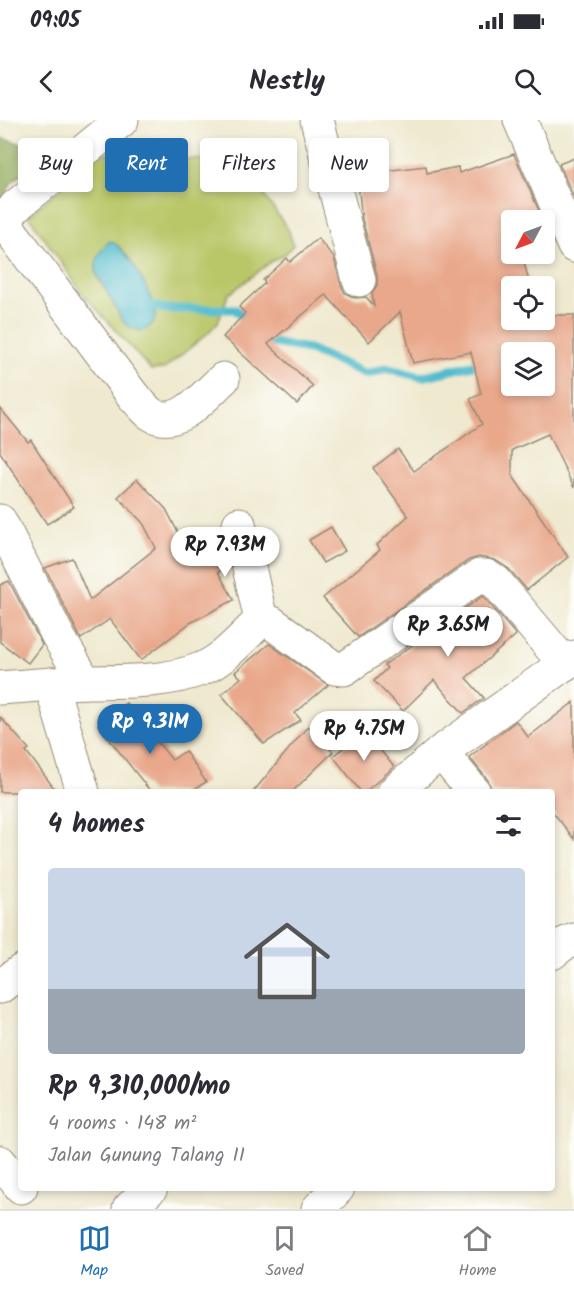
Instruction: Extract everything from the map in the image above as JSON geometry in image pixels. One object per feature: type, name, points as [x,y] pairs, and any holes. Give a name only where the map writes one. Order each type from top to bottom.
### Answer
[{"type":"street","points":[[122,120],[16,206],[7,217],[9,229],[134,397],[152,415],[170,419],[182,414],[223,380]]},
{"type":"street","points":[[318,120],[359,280]]},
{"type":"street","points":[[520,120],[574,246]]},
{"type":"street","points":[[0,521],[58,636],[85,682]]},
{"type":"street","points":[[239,524],[261,620]]},
{"type":"street","points":[[261,620],[272,623],[334,668],[344,669],[479,576],[486,576],[495,581],[570,661],[441,752],[398,789]]},
{"type":"street","points":[[0,688],[85,682],[132,682],[178,676],[202,669],[217,661],[261,620]]},
{"type":"street","points":[[51,684],[82,789]]},
{"type":"street","points":[[441,752],[472,789]]},
{"type":"street","points":[[555,951],[574,940]]},
{"type":"street","points":[[0,987],[18,973]]},
{"type":"street","points":[[0,1162],[18,1183]]},
{"type":"street","points":[[24,1191],[40,1209]]},
{"type":"street","points":[[129,1209],[148,1191]]},
{"type":"street","points":[[318,1209],[335,1191]]},
{"type":"green space","points":[[0,138],[18,143],[18,177],[0,200]]},
{"type":"green space","points":[[105,154],[105,192],[188,192],[188,159],[200,160],[200,192],[262,192],[289,231],[293,245],[284,255],[272,261],[228,295],[218,322],[164,369],[151,370],[83,294],[29,216],[55,192],[93,192],[93,158]],"holes":[[[98,278],[153,306],[155,316],[153,323],[113,301]]]},
{"type":"water","points":[[110,241],[124,252],[132,263],[151,299],[155,318],[150,326],[142,331],[127,326],[122,320],[96,272],[99,255]]},
{"type":"building","points":[[514,154],[539,210],[501,210],[501,264],[524,264],[528,276],[501,276],[501,330],[555,330],[555,315],[574,315],[574,488],[548,434],[512,450],[512,475],[568,557],[527,590],[509,569],[495,560],[479,557],[469,560],[358,637],[323,598],[380,550],[377,545],[408,516],[373,468],[398,449],[414,471],[482,424],[470,399],[481,394],[471,352],[413,363],[400,312],[369,342],[326,295],[268,344],[313,386],[297,404],[223,337],[245,313],[239,307],[265,283],[263,280],[287,258],[290,262],[318,238],[334,258],[345,293],[355,298],[366,297],[374,306],[372,293],[377,285],[377,275],[362,219],[359,192],[389,192],[389,170],[426,166],[427,173],[458,167],[459,173]]},
{"type":"building","points":[[574,158],[574,198],[559,164]]},
{"type":"building","points":[[0,408],[28,442],[31,440],[74,507],[47,524],[0,452]]},
{"type":"building","points":[[137,479],[166,509],[191,558],[217,543],[229,566],[218,572],[234,600],[190,623],[141,660],[110,619],[81,639],[45,568],[72,558],[90,600],[156,548],[143,523],[118,497]]},
{"type":"building","points":[[331,527],[345,551],[323,563],[309,540]]},
{"type":"building","points":[[9,581],[42,645],[28,663],[0,642],[0,585]]},
{"type":"building","points":[[483,596],[516,635],[466,678],[484,698],[463,713],[434,680],[403,711],[374,681],[387,668],[384,665]]},
{"type":"building","points":[[269,644],[328,685],[295,713],[301,720],[264,744],[221,694],[241,678],[235,672]]},
{"type":"building","points":[[574,702],[574,839],[555,815],[555,789],[491,789],[488,780],[469,757],[516,721],[528,737]]},
{"type":"building","points":[[126,703],[172,760],[185,751],[206,782],[195,789],[149,789],[98,725]]},
{"type":"building","points":[[0,717],[29,749],[26,751],[55,789],[18,789],[18,792],[0,792]]},
{"type":"building","points":[[308,726],[333,752],[295,789],[256,789]]},
{"type":"building","points":[[365,731],[394,767],[368,789],[359,789],[333,756]]},
{"type":"waterway","points":[[153,306],[166,309],[235,309],[251,324]]},
{"type":"waterway","points":[[263,336],[274,343],[309,349],[364,373],[386,368],[421,377],[486,362]]}]
